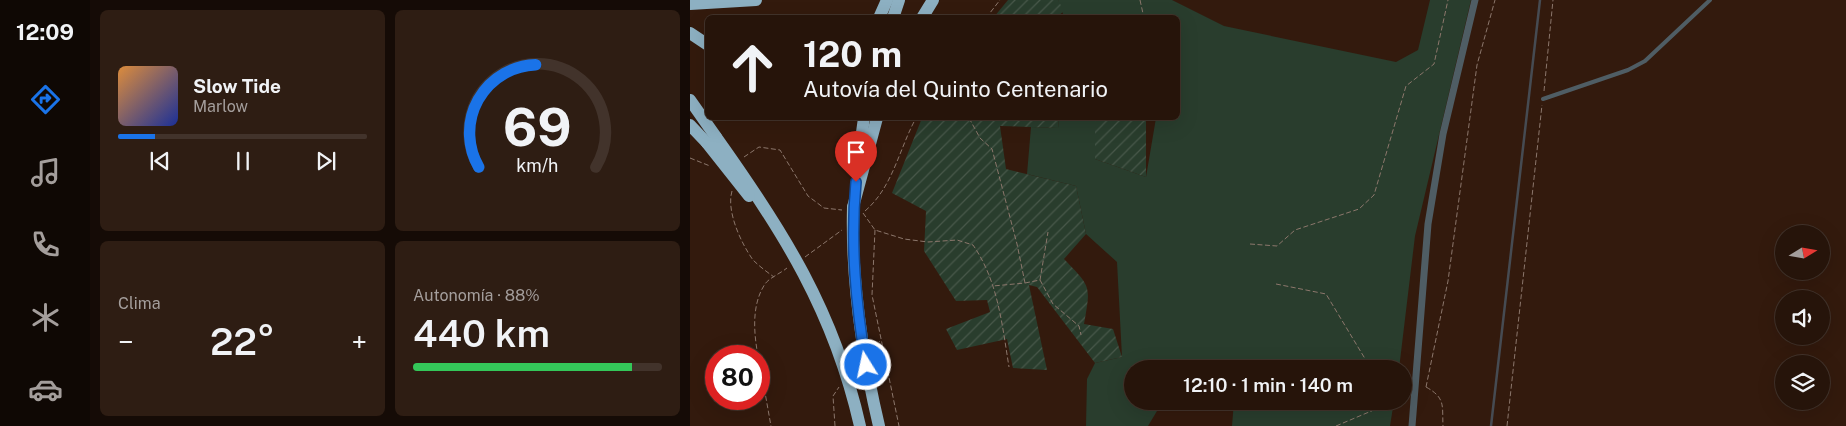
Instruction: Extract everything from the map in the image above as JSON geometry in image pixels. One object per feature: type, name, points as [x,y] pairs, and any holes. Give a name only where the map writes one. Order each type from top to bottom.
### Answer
[{"type":"highway","points":[[690,4],[756,0]]},
{"type":"highway","points":[[880,15],[886,0]]},
{"type":"highway","points":[[892,15],[895,0]]},
{"type":"highway","points":[[892,15],[899,0]]},
{"type":"highway","points":[[924,15],[933,0]]},
{"type":"highway","points":[[690,33],[705,43]]},
{"type":"highway","points":[[690,100],[712,140],[755,191],[804,271],[832,334],[854,400],[860,426]]},
{"type":"highway","points":[[864,120],[859,145],[854,212],[853,262],[858,320],[879,426]]},
{"type":"highway","points":[[854,212],[877,120]]},
{"type":"highway","points":[[690,125],[712,140]]},
{"type":"street","points":[[1412,426],[1428,224],[1443,134],[1476,0]]},
{"type":"lane","points":[[1543,99],[1628,70],[1645,61],[1710,0]]},
{"type":"path","points":[[988,15],[1000,0]]},
{"type":"path","points":[[1140,0],[1143,15]]},
{"type":"path","points":[[1250,244],[1277,246],[1294,230],[1359,209],[1374,195],[1406,86],[1434,64],[1448,0]]},
{"type":"path","points":[[1426,387],[1448,281],[1477,65],[1495,0]]},
{"type":"path","points":[[1507,426],[1552,0]]},
{"type":"path","points":[[854,212],[877,201],[915,120]]},
{"type":"path","points":[[970,120],[980,138],[992,149],[1017,244],[1024,283]]},
{"type":"path","points":[[742,159],[759,147],[780,150],[808,196],[824,208],[854,212],[875,230],[904,239],[928,242],[957,240],[973,245],[985,263],[993,286],[999,307],[1009,366]]},
{"type":"path","points":[[734,184],[729,200],[738,231],[753,260],[774,277]]},
{"type":"path","points":[[804,258],[846,226]]},
{"type":"path","points":[[875,230],[872,295],[899,426]]},
{"type":"path","points":[[1048,232],[1040,280],[1053,304],[1079,326],[1081,335]]},
{"type":"path","points":[[756,345],[753,330],[758,303],[765,283],[789,268]]},
{"type":"path","points":[[993,286],[1040,280]]},
{"type":"path","points":[[1276,284],[1326,294],[1366,360]]},
{"type":"path","points":[[1415,386],[1426,387],[1438,393],[1441,398],[1443,426]]},
{"type":"path","points":[[768,410],[771,426]]},
{"type":"path","points":[[1336,426],[1374,410]]},
{"type":"green space","points":[[1008,0],[1058,0],[1064,11],[1059,15],[996,15]]},
{"type":"green space","points":[[1058,0],[1172,0],[1224,26],[1396,62],[1418,50],[1430,0],[1471,0],[1415,236],[1400,360],[1124,360],[1124,410],[1160,410],[1148,426],[1086,426],[1087,379],[1095,363],[1122,357],[1117,262],[1086,234],[1076,186],[1027,174],[1031,127],[1058,128],[1059,120],[1095,120],[1095,159],[1146,177],[1156,120],[1180,120],[1180,15],[1063,15]]},
{"type":"green space","points":[[921,120],[1059,120],[1058,128],[1000,126],[1006,169],[1076,186],[1086,234],[1064,259],[1080,275],[1087,287],[1088,301],[1084,324],[1113,329],[1122,357],[1095,363],[1037,287],[1029,285],[1047,370],[1013,368],[1007,339],[957,350],[946,329],[990,312],[987,300],[956,301],[924,251],[926,211],[892,193]]},
{"type":"green space","points":[[1095,120],[1146,120],[1146,177],[1095,159]]},
{"type":"green space","points":[[1233,410],[1393,410],[1390,426],[1232,426]]},
{"type":"waterway","points":[[1491,426],[1540,0]]},
{"type":"route","points":[[856,182],[853,207],[853,262],[858,320],[866,365]]}]
